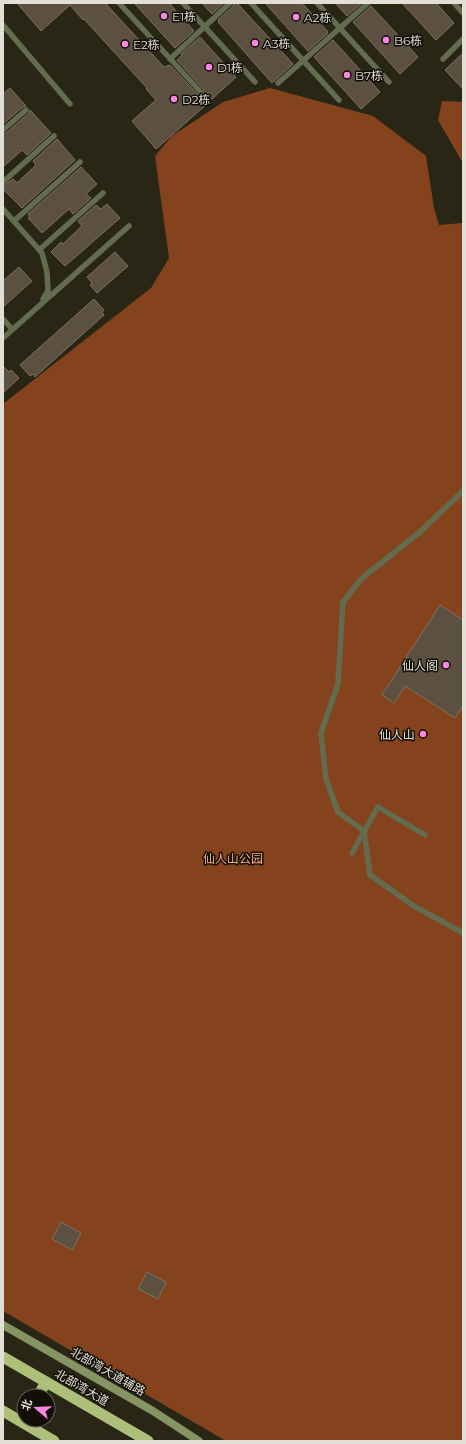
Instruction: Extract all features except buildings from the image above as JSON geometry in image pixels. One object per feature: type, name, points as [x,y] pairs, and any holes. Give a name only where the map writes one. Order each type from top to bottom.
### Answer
[{"type":"highway","name":"北部湾大道","points":[[3,1357],[148,1441]]},
{"type":"highway","points":[[43,1388],[46,1382]]},
{"type":"highway","points":[[3,1412],[16,1418]]},
{"type":"highway","points":[[34,1428],[54,1441]]},
{"type":"main road","name":"北部湾大道辅路","points":[[3,1325],[153,1411],[199,1441]]},
{"type":"lane","points":[[119,3],[208,100]]},
{"type":"lane","points":[[183,3],[255,82]]},
{"type":"lane","points":[[170,59],[230,3]]},
{"type":"lane","points":[[251,3],[339,100]]},
{"type":"lane","points":[[317,3],[389,82]]},
{"type":"lane","points":[[278,83],[368,3]]},
{"type":"lane","points":[[454,3],[463,13]]},
{"type":"lane","points":[[3,26],[70,104]]},
{"type":"lane","points":[[443,59],[463,39]]},
{"type":"lane","points":[[3,130],[26,110]]},
{"type":"lane","points":[[3,182],[54,136]]},
{"type":"lane","points":[[14,221],[80,162]]},
{"type":"lane","points":[[39,250],[103,193]]},
{"type":"lane","points":[[3,209],[42,253],[47,272],[48,291],[40,305]]},
{"type":"lane","points":[[3,338],[128,226]]},
{"type":"lane","points":[[3,319],[12,329]]},
{"type":"lane","points":[[463,492],[420,532],[362,578],[343,602],[338,684],[321,733],[326,779],[338,812],[364,831],[370,875],[414,906],[463,933]]},
{"type":"lane","points":[[352,853],[378,807],[425,835]]},
{"type":"green space","name":"仙人山公园","points":[[270,88],[373,116],[426,156],[434,208],[439,225],[463,223],[463,1441],[226,1441],[3,1311],[3,404],[151,288],[169,258],[155,156],[172,136],[223,102]]},
{"type":"green space","points":[[442,101],[463,102],[463,163],[438,120]]},
{"type":"place","name":"E1栋","points":[[164,16]]},
{"type":"place","name":"A2栋","points":[[296,17]]},
{"type":"place","name":"B6栋","points":[[386,40]]},
{"type":"place","name":"A3栋","points":[[255,43]]},
{"type":"place","name":"E2栋","points":[[125,44]]},
{"type":"place","name":"D1栋","points":[[209,67]]},
{"type":"place","name":"B7栋","points":[[347,75]]},
{"type":"place","name":"D2栋","points":[[174,99]]},
{"type":"place","name":"仙人阁","points":[[446,665]]},
{"type":"place","name":"仙人山","points":[[423,734]]}]
